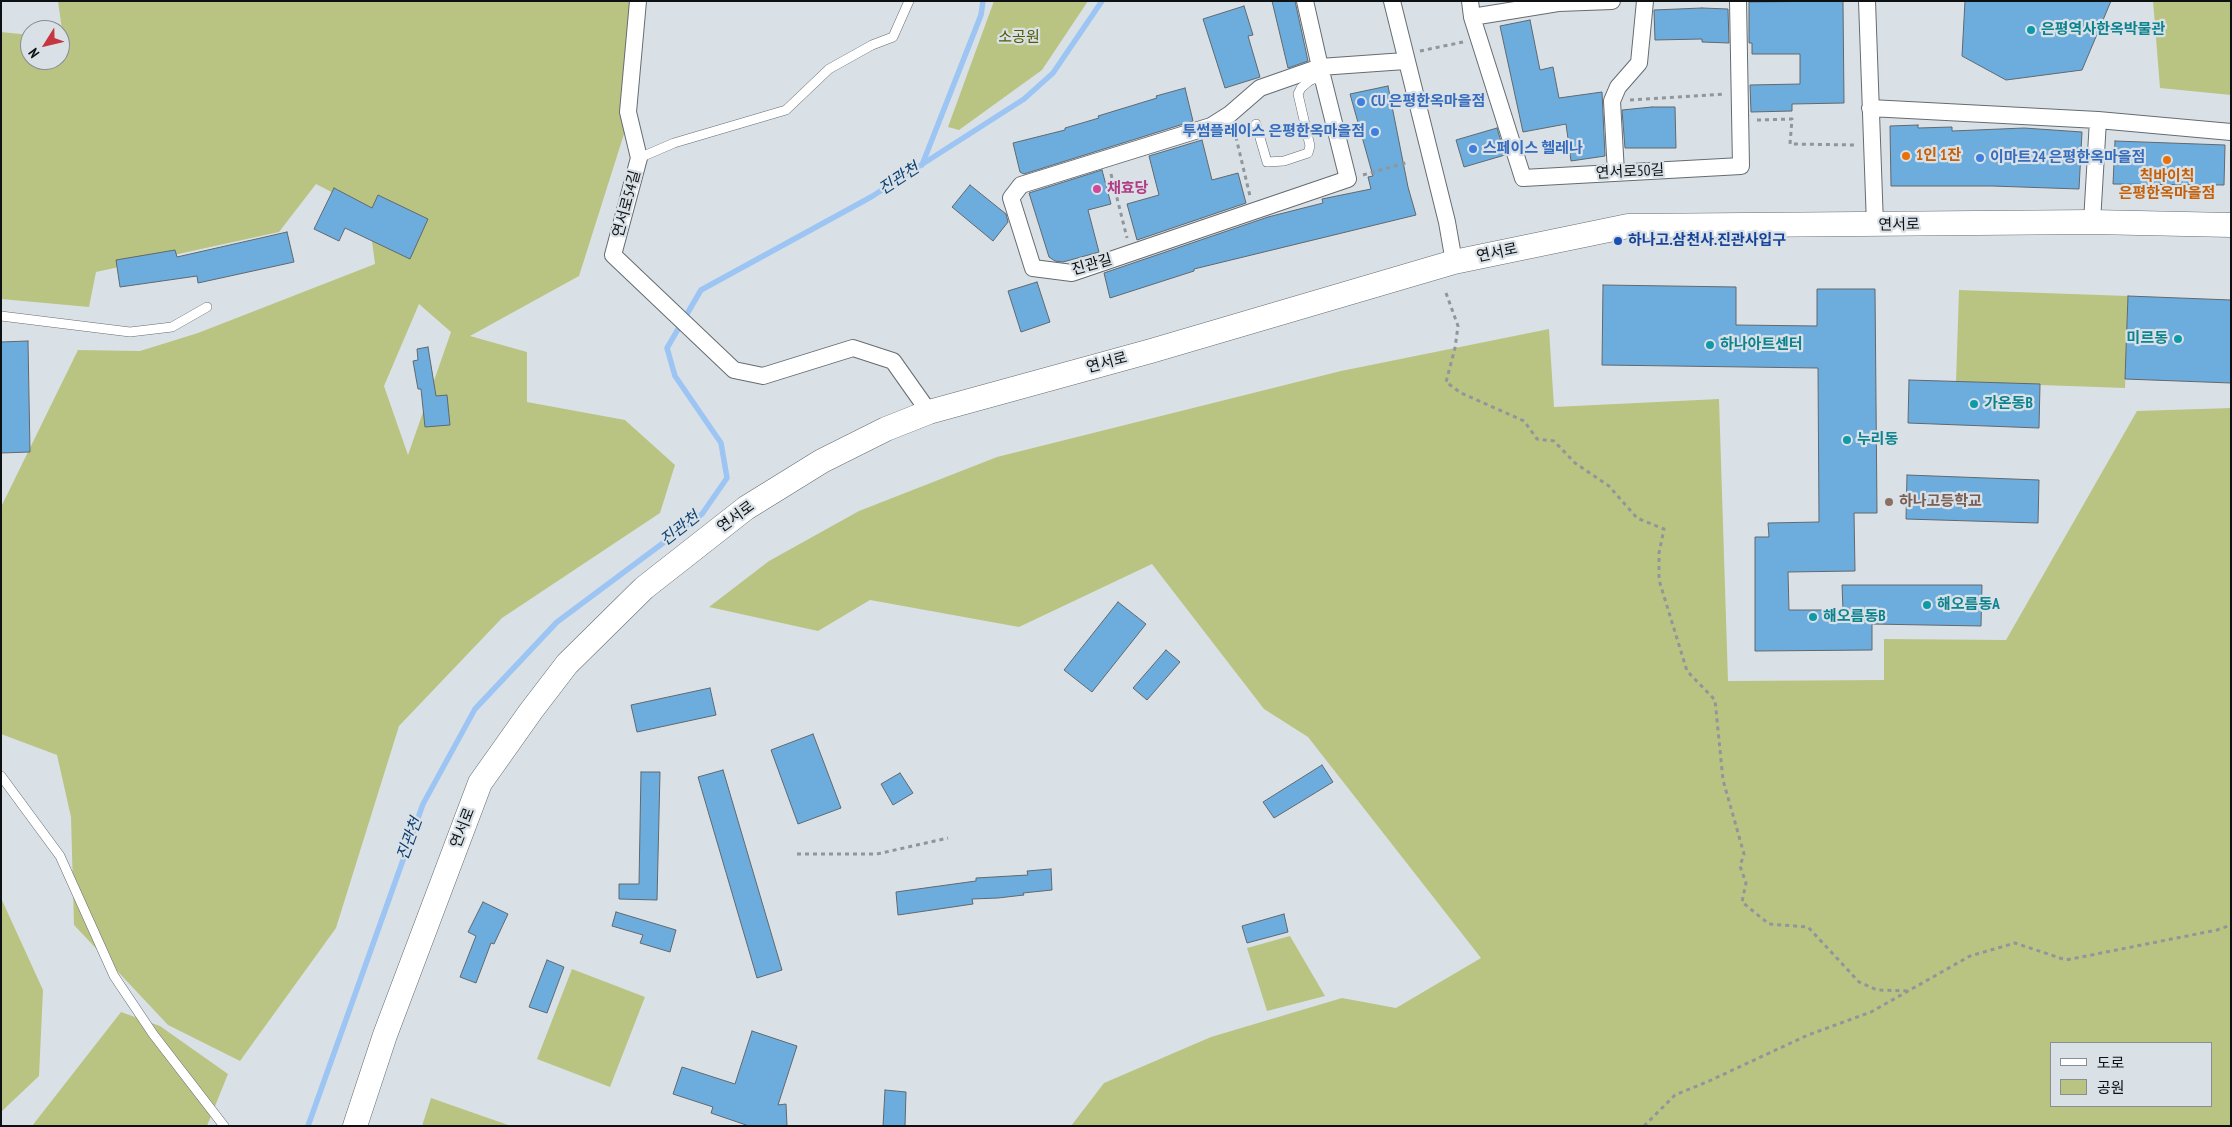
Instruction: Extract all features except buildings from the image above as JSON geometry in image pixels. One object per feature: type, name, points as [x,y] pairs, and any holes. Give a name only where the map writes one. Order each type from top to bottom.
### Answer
[{"type":"main road","name":"연서로","points":[[355,1126],[384,1035],[480,783],[566,664],[644,588],[746,508],[822,461],[886,429],[929,412],[1151,351],[1454,262],[1628,226],[2092,222],[2231,225]]},
{"type":"street","name":"연서로54길","points":[[638,1],[628,112],[639,158],[614,255],[734,370],[763,376],[853,348],[893,361],[929,412]]},
{"type":"street","points":[[1305,1],[1348,179]]},
{"type":"street","points":[[1392,1],[1405,61],[1447,222],[1454,262]]},
{"type":"street","name":"연서로50길","points":[[1612,1],[1471,9],[1523,178],[1742,166],[1738,1]]},
{"type":"street","points":[[1616,173],[1612,101],[1618,87],[1639,63],[1645,1]]},
{"type":"street","points":[[1867,1],[1875,225]]},
{"type":"street","name":"진관길","points":[[1348,179],[1072,273],[1033,268],[1011,198],[1021,185],[1211,126],[1230,114],[1260,88],[1322,73],[1405,61]]},
{"type":"street","points":[[1870,108],[2098,120],[2231,132]]},
{"type":"street","points":[[2092,222],[2098,120]]},
{"type":"lane","points":[[639,158],[674,143],[786,110],[830,68],[872,45],[893,37],[909,1]]},
{"type":"lane","points":[[1256,124],[1267,162],[1284,162],[1308,153],[1310,146],[1298,94],[1301,88],[1322,73]]},
{"type":"lane","points":[[1,316],[130,332],[172,327],[207,307]]},
{"type":"lane","points":[[1,776],[60,856],[114,976],[153,1034],[224,1126]]},
{"type":"path","points":[[1420,51],[1479,38]]},
{"type":"path","points":[[1612,101],[1740,94]]},
{"type":"path","points":[[1230,114],[1254,211]]},
{"type":"path","points":[[1740,121],[1792,119],[1790,144],[1872,145]]},
{"type":"path","points":[[1107,158],[1131,253]]},
{"type":"path","points":[[1348,179],[1410,162]]},
{"type":"path","points":[[1446,293],[1458,326],[1456,348],[1446,382],[1461,393],[1524,421],[1537,439],[1554,441],[1576,463],[1609,486],[1637,518],[1664,530],[1659,553],[1659,580],[1687,671],[1715,700],[1723,780],[1744,854],[1740,866],[1746,883],[1742,902],[1769,924],[1808,927],[1859,982],[1877,990],[1909,991]]},
{"type":"path","points":[[797,854],[877,854],[948,838]]},
{"type":"path","points":[[1644,1126],[1675,1095],[1808,1035],[1871,1012],[1970,956],[2014,943],[2066,960],[2217,930],[2231,925]]},
{"type":"green space","points":[[58,1],[631,1],[624,134],[579,276],[470,336],[527,352],[527,402],[625,420],[675,465],[660,513],[502,618],[399,726],[336,928],[240,1061],[168,1025],[74,925],[71,817],[57,755],[1,734],[1,507],[78,350],[140,351],[198,333],[375,264],[368,211],[316,184],[279,232],[96,272],[89,307],[1,299],[1,32],[20,34],[20,70],[70,70],[70,20],[61,20]],"holes":[[[419,304],[451,332],[408,455],[384,386]]]},
{"type":"green space","name":"소공원","points":[[994,1],[1088,1],[1042,70],[959,130],[948,127]]},
{"type":"green space","points":[[2153,1],[2231,1],[2231,95],[2160,88]]},
{"type":"green space","points":[[1959,290],[2128,296],[2125,388],[1956,382]]},
{"type":"green space","points":[[1549,329],[1554,407],[1719,399],[1728,681],[1884,680],[1884,639],[2006,640],[2137,411],[2231,408],[2231,1126],[1071,1126],[1104,1083],[1211,1037],[1342,998],[1396,1008],[1481,958],[1308,737],[1264,709],[1152,564],[1019,627],[870,600],[818,631],[709,607],[769,561],[859,511],[997,457],[1341,371]]},
{"type":"green space","points":[[1,898],[43,990],[39,1076],[1,1112]]},
{"type":"green space","points":[[1290,936],[1325,996],[1267,1011],[1247,948]]},
{"type":"green space","points":[[572,969],[645,997],[610,1087],[537,1059]]},
{"type":"green space","points":[[121,1012],[160,1026],[228,1074],[207,1126],[32,1126]]},
{"type":"green space","points":[[431,1098],[511,1126],[422,1126]]},
{"type":"waterway","points":[[922,165],[981,15],[983,1]]},
{"type":"waterway","name":"진관천","points":[[308,1126],[423,804],[475,709],[557,622],[702,514],[727,478],[721,443],[675,376],[667,348],[701,290],[871,197],[1024,99],[1053,73],[1102,1]]},
{"type":"place","name":"은평역사한옥박물관","points":[[2031,30]]},
{"type":"place","name":"CU 은평한옥마을점","points":[[1361,102]]},
{"type":"place","name":"투썸플레이스 은평한옥마을점","points":[[1375,132]]},
{"type":"place","name":"스페이스 헬레나","points":[[1473,149]]},
{"type":"place","name":"1인 1잔","points":[[1906,156]]},
{"type":"place","name":"이마트24 은평한옥마을점","points":[[1980,158]]},
{"type":"place","name":"칙바이칙 은평한옥마을점","points":[[2167,160]]},
{"type":"place","name":"채효당","points":[[1097,189]]},
{"type":"place","name":"하나고.삼천사.진관사입구","points":[[1618,241]]},
{"type":"place","name":"미르동","points":[[2178,339]]},
{"type":"place","name":"하나아트센터","points":[[1710,345]]},
{"type":"place","name":"가온동B","points":[[1974,404]]},
{"type":"place","name":"누리동","points":[[1847,440]]},
{"type":"place","name":"하나고등학교","points":[[1889,502]]},
{"type":"place","name":"해오름동A","points":[[1927,605]]},
{"type":"place","name":"해오름동B","points":[[1813,617]]}]
